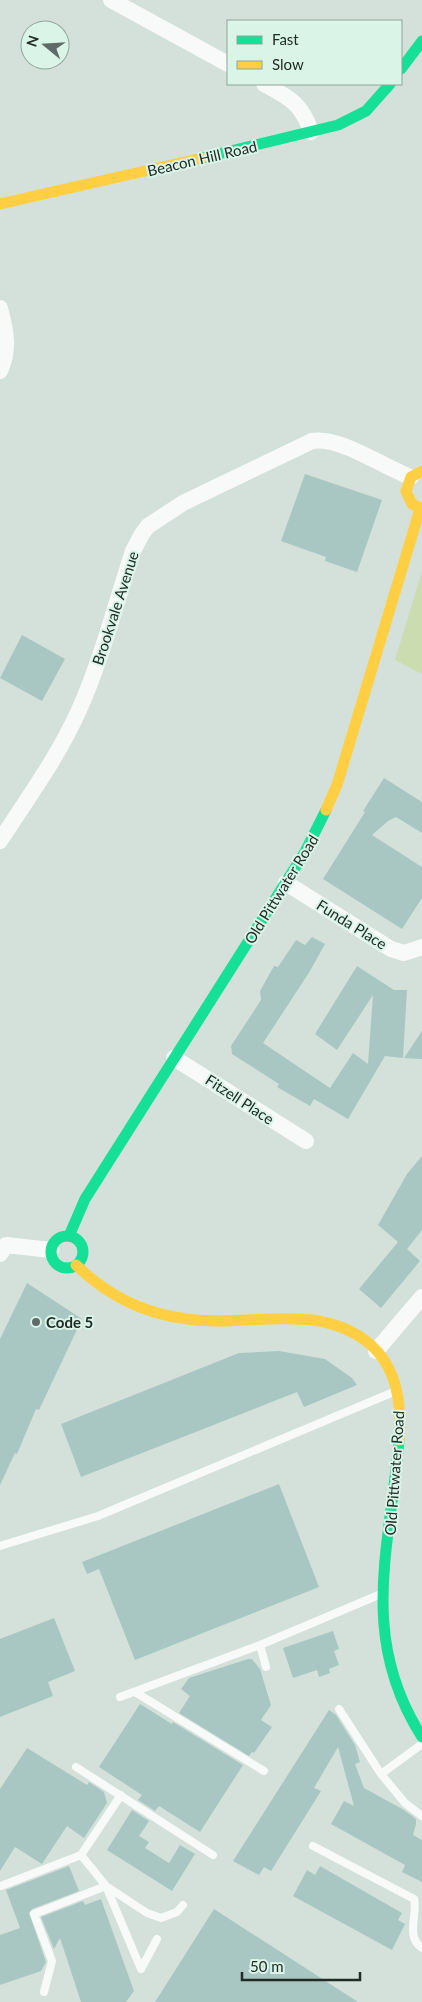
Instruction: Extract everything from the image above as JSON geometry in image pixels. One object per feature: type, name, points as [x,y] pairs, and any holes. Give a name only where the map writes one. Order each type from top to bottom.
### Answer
[{"type":"street","points":[[111,0],[227,63]]},
{"type":"street","points":[[402,69],[422,41]]},
{"type":"street","points":[[266,85],[296,103],[306,117],[311,132]]},
{"type":"street","name":"Beacon Hill Road","points":[[0,204],[338,126],[359,115],[378,99],[389,85]]},
{"type":"street","points":[[0,308],[7,342],[6,354],[0,371]]},
{"type":"street","name":"Brookvale Avenue","points":[[0,841],[79,711],[133,551],[139,538],[148,526],[183,503],[312,441],[320,440],[338,444],[416,474]]},
{"type":"street","points":[[416,474],[407,486],[407,496],[412,504],[421,509]]},
{"type":"street","name":"Old Pittwater Road","points":[[69,1236],[85,1199],[286,883],[320,825],[337,785],[421,509]]},
{"type":"street","name":"Funda Place","points":[[286,883],[390,949],[404,953],[419,950],[422,947]]},
{"type":"street","name":"Fitzell Place","points":[[174,1058],[306,1141]]},
{"type":"street","points":[[64,1236],[69,1236],[78,1242],[83,1251],[80,1262],[76,1266],[67,1268],[58,1266],[52,1259],[51,1250],[56,1241],[64,1236]]},
{"type":"street","points":[[0,1254],[6,1245],[51,1250]]},
{"type":"street","name":"Old Pittwater Road","points":[[76,1266],[102,1289],[118,1298],[154,1312],[204,1321],[289,1318],[325,1322],[340,1326],[354,1333],[376,1351],[393,1376],[398,1391],[400,1434],[383,1594],[383,1626],[393,1679],[403,1704],[422,1737]]},
{"type":"street","points":[[376,1351],[422,1298]]},
{"type":"lane","points":[[0,1546],[98,1516],[398,1391]]},
{"type":"lane","points":[[120,1698],[260,1645],[383,1594]]},
{"type":"lane","points":[[260,1645],[266,1667]]},
{"type":"lane","points":[[135,1692],[264,1771]]},
{"type":"lane","points":[[339,1709],[382,1774],[405,1802],[422,1816]]},
{"type":"lane","points":[[382,1774],[422,1744]]},
{"type":"lane","points":[[76,1767],[212,1855]]},
{"type":"lane","points":[[1,1886],[81,1855],[120,1795]]},
{"type":"lane","points":[[313,1846],[414,1899],[412,1926],[418,1946],[422,1948]]},
{"type":"lane","points":[[81,1855],[106,1886],[141,1970],[157,1938]]},
{"type":"lane","points":[[106,1886],[146,1913],[161,1918],[177,1912],[183,1905]]},
{"type":"lane","points":[[44,1992],[52,1960],[34,1914],[106,1886]]},
{"type":"green space","points":[[422,571],[422,674],[395,660]]},
{"type":"building","points":[[305,474],[382,500],[357,572],[325,561],[326,557],[281,541]]},
{"type":"building","points":[[22,635],[65,659],[42,701],[0,678]]},
{"type":"building","points":[[384,778],[422,802],[422,833],[396,817],[388,821],[372,835],[422,867],[422,898],[402,929],[323,879]]},
{"type":"building","points":[[312,937],[325,944],[310,971],[263,1043],[330,1088],[353,1053],[368,1064],[373,995],[337,1050],[315,1034],[357,966],[394,990],[407,990],[403,1058],[385,1056],[348,1119],[314,1099],[310,1106],[277,1087],[279,1084],[232,1054],[231,1046],[261,1000],[260,991],[274,966],[278,967],[296,940],[305,945]]},
{"type":"building","points":[[422,1031],[422,1059],[404,1058]]},
{"type":"building","points":[[422,1156],[422,1230],[407,1249],[420,1261],[381,1308],[359,1289],[398,1242],[378,1225],[407,1174]]},
{"type":"building","points":[[27,1283],[82,1319],[39,1410],[36,1409],[17,1454],[15,1453],[0,1485],[0,1339]]},
{"type":"building","points":[[279,1351],[325,1359],[352,1378],[357,1385],[304,1407],[297,1392],[81,1477],[61,1424],[239,1353]]},
{"type":"building","points":[[279,1484],[319,1587],[135,1660],[99,1569],[87,1574],[82,1562]]},
{"type":"building","points":[[54,1618],[75,1671],[48,1682],[53,1696],[0,1717],[0,1639]]},
{"type":"building","points":[[333,1631],[339,1649],[334,1651],[339,1665],[329,1669],[330,1673],[319,1677],[317,1670],[293,1678],[283,1648]]},
{"type":"building","points":[[252,1659],[260,1669],[271,1705],[261,1720],[272,1727],[254,1753],[252,1752],[249,1756],[179,1713],[190,1696],[181,1689],[189,1678]]},
{"type":"building","points":[[140,1704],[243,1765],[200,1832],[159,1806],[155,1811],[138,1800],[142,1795],[99,1767]]},
{"type":"building","points":[[329,1710],[336,1715],[355,1745],[360,1762],[355,1764],[364,1788],[404,1810],[416,1819],[413,1835],[422,1840],[422,1882],[402,1872],[405,1865],[331,1824],[344,1801],[354,1806],[338,1747],[314,1788],[321,1791],[271,1871],[264,1867],[259,1875],[233,1861]]},
{"type":"building","points":[[27,1748],[87,1785],[89,1782],[104,1792],[107,1803],[84,1838],[67,1826],[42,1864],[15,1847],[0,1871],[0,1789]]},
{"type":"building","points":[[132,1810],[149,1821],[139,1836],[149,1842],[145,1848],[169,1863],[180,1845],[195,1854],[172,1891],[107,1850]]},
{"type":"building","points":[[69,1866],[79,1891],[32,1909],[29,1913],[46,1962],[41,1971],[0,1985],[0,1935],[20,1928],[6,1890]]},
{"type":"building","points":[[320,1866],[402,1913],[398,1920],[405,1924],[392,1950],[293,1896],[307,1870],[315,1875]]},
{"type":"building","points":[[101,1899],[134,1991],[126,2002],[81,2002],[60,1938],[54,1949],[41,1917],[83,1901],[85,1905]]},
{"type":"building","points":[[214,1909],[358,2002],[155,2002]]},
{"type":"traffic: fast","points":[[402,68],[422,41]]},
{"type":"traffic: fast","points":[[202,158],[338,125],[366,111],[389,85]]},
{"type":"traffic: fast","points":[[69,1236],[85,1199],[305,852],[326,810]]},
{"type":"traffic: fast","points":[[67,1236],[73,1237],[78,1241],[82,1246],[83,1252],[82,1258],[78,1263],[73,1267],[67,1268],[61,1267],[56,1263],[52,1258],[51,1252],[52,1246],[56,1241],[61,1237],[67,1236]]},
{"type":"traffic: fast","points":[[399,1440],[385,1555],[384,1628],[390,1664],[402,1700],[422,1737]]},
{"type":"traffic: slow","points":[[0,204],[202,158]]},
{"type":"traffic: slow","points":[[422,471],[411,477],[406,491],[412,504],[422,509]]},
{"type":"traffic: slow","points":[[326,810],[337,785],[420,509]]},
{"type":"traffic: slow","points":[[76,1265],[113,1294],[156,1313],[211,1321],[306,1319],[329,1323],[350,1331],[371,1345],[387,1365],[393,1377],[399,1401],[399,1440]]},
{"type":"place","name":"Code 5","points":[[36,1322]]}]
